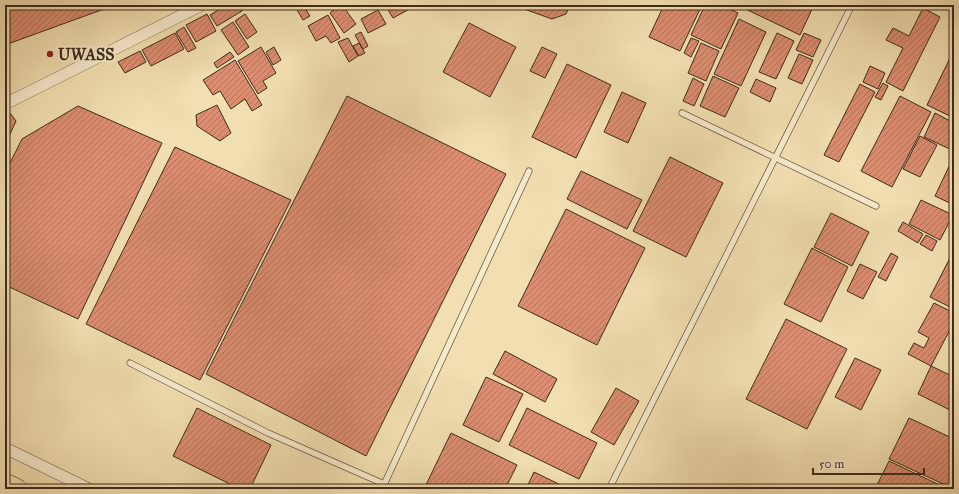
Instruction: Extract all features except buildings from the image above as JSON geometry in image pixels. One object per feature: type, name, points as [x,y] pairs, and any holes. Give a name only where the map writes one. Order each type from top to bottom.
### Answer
[{"type":"highway","points":[[5,484],[16,489]]},
{"type":"street","points":[[5,104],[202,5]]},
{"type":"street","points":[[5,448],[89,489]]},
{"type":"lane","points":[[609,489],[852,5]]},
{"type":"lane","points":[[682,113],[876,206]]},
{"type":"lane","points":[[130,363],[268,433],[383,487],[529,171]]},
{"type":"place","name":"UWASS","points":[[50,54]]}]
